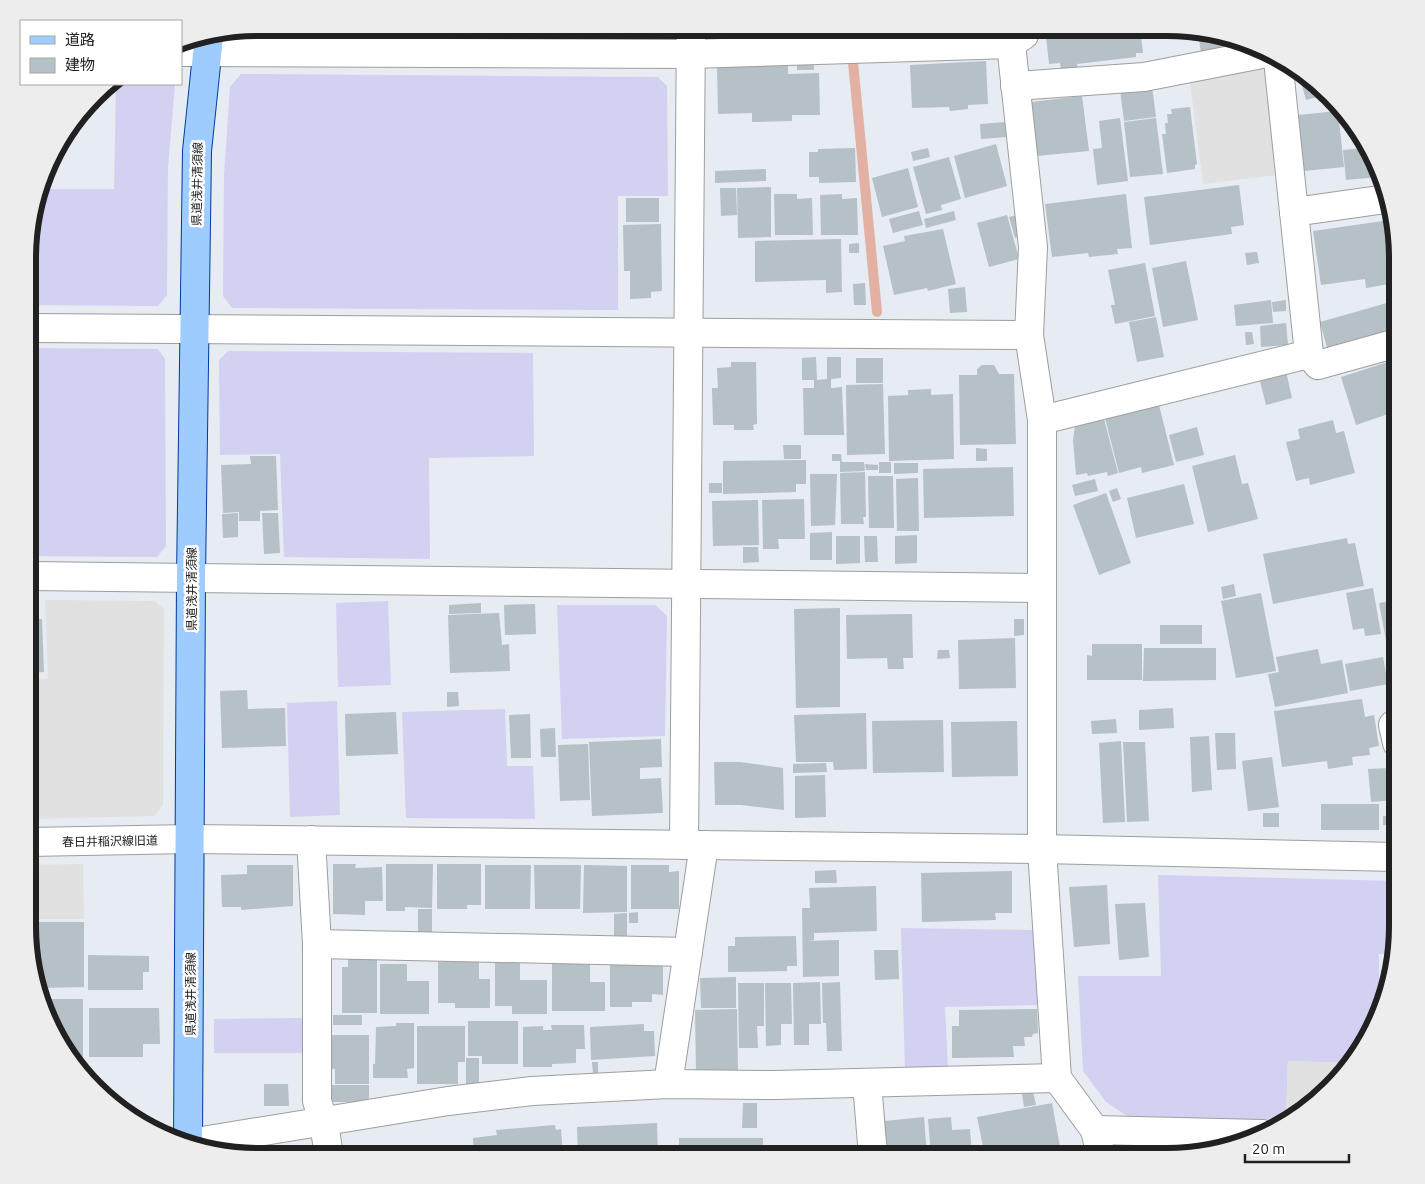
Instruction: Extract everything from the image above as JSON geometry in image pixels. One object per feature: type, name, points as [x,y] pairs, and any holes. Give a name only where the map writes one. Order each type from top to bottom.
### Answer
[{"type":"main road","name":"県道浅井清須線","points":[[189,1137],[191,578],[199,46]]},
{"type":"street","points":[[668,1084],[688,952],[694,845],[686,584],[691,36]]},
{"type":"street","points":[[199,46],[691,54],[1017,36],[1015,86],[1033,246],[1029,335],[1042,420],[1042,849],[1056,1078],[1095,1130],[1099,1148]]},
{"type":"street","points":[[1015,86],[1144,77],[1256,55]]},
{"type":"street","points":[[1279,66],[1309,354],[1318,365],[1389,345]]},
{"type":"street","points":[[1294,212],[1381,200]]},
{"type":"street","points":[[36,328],[1029,335]]},
{"type":"street","points":[[1042,420],[1309,354]]},
{"type":"street","points":[[36,576],[1042,588]]},
{"type":"street","name":"春日井稲沢線旧道","points":[[36,842],[191,839],[311,840],[1042,849],[1389,857]]},
{"type":"street","points":[[311,840],[317,944],[317,1101],[324,1123],[328,1148]]},
{"type":"street","points":[[317,944],[688,952]]},
{"type":"street","points":[[204,1141],[324,1123],[448,1101],[532,1091],[668,1084],[775,1085],[1056,1078]]},
{"type":"street","points":[[867,1082],[872,1148]]},
{"type":"street","points":[[1095,1130],[1245,1134]]},
{"type":"shaded area","points":[[716,36],[845,36],[845,39],[720,40]]},
{"type":"shaded area","points":[[1256,63],[1265,72],[1277,175],[1203,184],[1189,75]]},
{"type":"shaded area","points":[[241,74],[658,77],[667,86],[668,196],[618,196],[618,310],[232,308],[223,296],[224,175],[230,87]]},
{"type":"shaded area","points":[[119,85],[175,85],[168,167],[167,295],[158,306],[36,305],[38,230],[47,189],[114,189],[116,88]]},
{"type":"shaded area","points":[[36,348],[158,349],[165,359],[166,546],[157,557],[36,556]]},
{"type":"shaded area","points":[[228,351],[533,353],[534,456],[429,458],[430,559],[284,557],[280,454],[220,455],[219,360]]},
{"type":"shaded area","points":[[45,600],[154,601],[164,609],[163,805],[154,816],[36,819],[36,680],[48,679]]},
{"type":"shaded area","points":[[388,601],[391,685],[338,687],[336,603]]},
{"type":"shaded area","points":[[557,605],[655,605],[667,616],[665,736],[562,739]]},
{"type":"shaded area","points":[[337,701],[340,815],[290,817],[287,703]]},
{"type":"shaded area","points":[[505,709],[507,766],[533,766],[535,819],[406,818],[402,712]]},
{"type":"shaded area","points":[[83,864],[84,919],[36,919],[36,865]]},
{"type":"shaded area","points":[[1158,875],[1389,881],[1387,954],[1379,954],[1380,986],[1366,1024],[1342,1063],[1288,1061],[1286,1113],[1273,1121],[1127,1116],[1106,1102],[1083,1071],[1078,976],[1161,976]]},
{"type":"shaded area","points":[[901,928],[1034,930],[1038,1005],[945,1007],[948,1069],[905,1070]]},
{"type":"shaded area","points":[[306,1018],[306,1053],[214,1053],[214,1019]]},
{"type":"shaded area","points":[[1288,1061],[1342,1063],[1313,1093],[1286,1113]]},
{"type":"building","points":[[1046,36],[1141,36],[1143,53],[1136,53],[1136,57],[1077,64],[1078,67],[1061,69],[1060,63],[1049,64]]},
{"type":"building","points":[[1199,40],[1225,44],[1225,49],[1201,53]]},
{"type":"building","points":[[986,61],[988,104],[968,105],[968,109],[950,111],[949,107],[912,108],[910,65]]},
{"type":"building","points":[[797,62],[814,62],[814,70],[797,70]]},
{"type":"building","points":[[788,65],[788,74],[819,73],[820,115],[792,115],[792,121],[752,122],[752,113],[718,114],[717,67]]},
{"type":"building","points":[[1301,81],[1319,96],[1306,100]]},
{"type":"building","points":[[1152,86],[1156,117],[1124,121],[1120,90]]},
{"type":"building","points":[[1082,96],[1089,151],[1037,156],[1031,102]]},
{"type":"building","points":[[1190,107],[1197,164],[1195,169],[1167,173],[1162,134],[1166,134],[1165,123],[1168,123],[1167,114],[1172,114],[1171,109]]},
{"type":"building","points":[[1334,112],[1339,118],[1344,167],[1304,171],[1298,115]]},
{"type":"building","points":[[1120,118],[1128,181],[1097,185],[1093,149],[1102,148],[1099,121]]},
{"type":"building","points":[[1156,118],[1163,174],[1130,177],[1124,122]]},
{"type":"building","points":[[1005,122],[1006,137],[981,139],[980,124]]},
{"type":"building","points":[[996,144],[1007,186],[965,198],[954,156]]},
{"type":"building","points":[[855,148],[856,182],[819,183],[819,177],[809,177],[809,152],[818,152],[818,149]]},
{"type":"building","points":[[928,148],[930,157],[913,161],[911,152]]},
{"type":"building","points":[[1360,148],[1374,177],[1346,180],[1343,150]]},
{"type":"building","points":[[949,157],[961,199],[941,205],[942,210],[926,214],[913,167]]},
{"type":"building","points":[[908,168],[918,207],[882,217],[872,178]]},
{"type":"building","points":[[766,169],[766,181],[715,183],[715,171]]},
{"type":"building","points":[[1239,185],[1244,225],[1231,227],[1232,234],[1150,245],[1144,197]]},
{"type":"building","points":[[771,187],[771,237],[738,238],[737,188]]},
{"type":"building","points":[[720,188],[736,188],[737,215],[721,216]]},
{"type":"building","points":[[774,194],[797,194],[797,199],[812,198],[813,235],[775,235]]},
{"type":"building","points":[[842,194],[842,199],[857,198],[858,235],[821,235],[820,195]]},
{"type":"building","points":[[1126,194],[1132,248],[1117,249],[1118,254],[1089,257],[1088,253],[1052,257],[1045,204]]},
{"type":"building","points":[[626,198],[659,198],[659,222],[626,222]]},
{"type":"building","points":[[919,211],[923,225],[893,233],[889,219]]},
{"type":"building","points":[[954,211],[956,220],[926,228],[924,219]]},
{"type":"building","points":[[1007,215],[1019,259],[989,267],[977,223]]},
{"type":"building","points":[[1017,215],[1023,236],[1015,238],[1009,217]]},
{"type":"building","points":[[1385,221],[1389,259],[1389,284],[1366,288],[1365,279],[1321,285],[1313,231]]},
{"type":"building","points":[[661,224],[662,291],[651,292],[651,298],[630,299],[630,271],[624,271],[623,225]]},
{"type":"building","points":[[943,229],[956,284],[928,291],[927,288],[894,295],[883,246],[905,241],[904,236]]},
{"type":"building","points":[[841,239],[842,292],[826,293],[826,280],[755,282],[755,241]]},
{"type":"building","points":[[859,243],[859,253],[849,253],[849,244]]},
{"type":"building","points":[[1257,252],[1259,263],[1247,265],[1245,253]]},
{"type":"building","points":[[1186,261],[1198,320],[1163,327],[1152,268]]},
{"type":"building","points":[[1145,263],[1155,316],[1115,324],[1111,305],[1115,305],[1108,270]]},
{"type":"building","points":[[865,283],[866,305],[854,305],[853,284]]},
{"type":"building","points":[[965,287],[967,312],[950,313],[948,289]]},
{"type":"building","points":[[1271,300],[1273,323],[1236,326],[1234,305]]},
{"type":"building","points":[[1286,300],[1286,311],[1273,312],[1272,302]]},
{"type":"building","points":[[1389,302],[1389,333],[1328,351],[1320,322]]},
{"type":"building","points":[[1156,317],[1164,357],[1137,362],[1129,322]]},
{"type":"building","points":[[1286,323],[1288,345],[1261,347],[1260,326]]},
{"type":"building","points":[[1245,332],[1252,332],[1254,344],[1246,345]]},
{"type":"building","points":[[816,357],[817,380],[827,379],[827,357],[841,357],[841,378],[831,379],[831,388],[842,387],[844,435],[804,435],[803,388],[814,388],[814,380],[802,380],[802,358]]},
{"type":"building","points":[[856,358],[883,358],[883,383],[856,383]]},
{"type":"building","points":[[731,362],[756,362],[757,424],[753,425],[754,430],[734,430],[734,425],[713,425],[712,388],[718,388],[717,368],[731,367]]},
{"type":"building","points":[[1389,362],[1389,414],[1356,425],[1341,377]]},
{"type":"building","points":[[982,365],[994,365],[999,374],[1014,374],[1016,444],[960,445],[959,375],[977,375],[977,369]]},
{"type":"building","points":[[1286,371],[1292,398],[1266,405],[1259,377]]},
{"type":"building","points":[[883,384],[885,454],[847,455],[846,385]]},
{"type":"building","points":[[931,389],[931,395],[953,394],[954,459],[889,461],[888,396],[908,395],[908,390]]},
{"type":"building","points":[[1159,405],[1174,465],[1142,473],[1141,467],[1119,473],[1105,418]]},
{"type":"building","points":[[1104,419],[1118,473],[1108,476],[1107,472],[1088,476],[1087,473],[1076,475],[1073,440],[1075,426]]},
{"type":"building","points":[[1333,420],[1336,433],[1344,431],[1355,473],[1310,485],[1309,478],[1296,481],[1286,442],[1300,439],[1298,429]]},
{"type":"building","points":[[1197,427],[1204,455],[1176,462],[1169,435]]},
{"type":"building","points":[[783,445],[801,445],[801,459],[784,459]]},
{"type":"building","points":[[976,448],[987,449],[987,461],[976,461]]},
{"type":"building","points":[[832,454],[841,454],[842,462],[864,462],[865,471],[840,472],[840,461],[832,461]]},
{"type":"building","points":[[1235,455],[1242,484],[1248,483],[1258,519],[1208,532],[1192,466]]},
{"type":"building","points":[[250,456],[276,456],[278,510],[260,511],[260,521],[239,521],[239,512],[223,513],[221,465],[251,464]]},
{"type":"building","points":[[806,460],[806,484],[796,484],[796,492],[723,494],[723,461]]},
{"type":"building","points":[[879,462],[891,462],[891,473],[879,473]]},
{"type":"building","points":[[894,463],[918,463],[918,473],[894,474]]},
{"type":"building","points":[[865,464],[878,465],[878,470],[866,470]]},
{"type":"building","points":[[1013,467],[1014,516],[924,518],[923,469]]},
{"type":"building","points":[[865,472],[866,517],[863,517],[864,524],[841,524],[840,473]]},
{"type":"building","points":[[810,474],[837,474],[835,525],[811,526]]},
{"type":"building","points":[[868,476],[893,476],[894,528],[869,528]]},
{"type":"building","points":[[918,478],[919,531],[897,531],[896,479]]},
{"type":"building","points":[[1095,479],[1098,491],[1075,496],[1072,485]]},
{"type":"building","points":[[709,483],[722,483],[722,493],[709,493]]},
{"type":"building","points":[[1184,484],[1194,524],[1136,538],[1127,498]]},
{"type":"building","points":[[1117,488],[1121,499],[1113,502],[1109,491]]},
{"type":"building","points":[[1106,493],[1131,563],[1099,575],[1073,505]]},
{"type":"building","points":[[804,499],[805,539],[778,539],[779,549],[763,549],[762,500]]},
{"type":"building","points":[[758,500],[759,545],[713,546],[712,501]]},
{"type":"building","points":[[238,513],[238,537],[223,538],[222,514]]},
{"type":"building","points":[[262,513],[278,513],[280,553],[264,554]]},
{"type":"building","points":[[832,532],[832,560],[810,560],[810,533]]},
{"type":"building","points":[[917,535],[917,563],[895,564],[895,536]]},
{"type":"building","points":[[836,536],[860,536],[860,563],[836,564]]},
{"type":"building","points":[[864,536],[877,536],[878,562],[865,562]]},
{"type":"building","points":[[1347,538],[1348,544],[1355,543],[1364,586],[1273,604],[1263,554]]},
{"type":"building","points":[[743,547],[758,547],[759,562],[743,563]]},
{"type":"building","points":[[1234,584],[1236,596],[1223,599],[1221,587]]},
{"type":"building","points":[[1373,588],[1381,634],[1365,636],[1364,628],[1353,630],[1346,593]]},
{"type":"building","points":[[1261,593],[1276,671],[1236,678],[1221,601]]},
{"type":"building","points":[[1389,601],[1389,657],[1379,603]]},
{"type":"building","points":[[481,603],[481,613],[449,614],[449,605]]},
{"type":"building","points":[[535,604],[536,634],[505,635],[504,605]]},
{"type":"building","points":[[840,608],[840,707],[796,708],[794,609]]},
{"type":"building","points":[[499,613],[502,645],[509,644],[510,671],[450,673],[448,615]]},
{"type":"building","points":[[912,614],[913,658],[903,658],[904,669],[888,669],[887,658],[847,659],[846,615]]},
{"type":"building","points":[[36,619],[42,619],[44,672],[36,673]]},
{"type":"building","points":[[1014,619],[1024,619],[1024,635],[1014,636]]},
{"type":"building","points":[[1160,625],[1202,625],[1202,644],[1160,644]]},
{"type":"building","points":[[1015,638],[1016,688],[959,689],[958,640]]},
{"type":"building","points":[[1092,644],[1142,644],[1142,680],[1087,680],[1087,655],[1092,656]]},
{"type":"building","points":[[1144,648],[1216,648],[1216,680],[1143,681]]},
{"type":"building","points":[[1318,649],[1321,664],[1342,660],[1348,693],[1275,707],[1268,674],[1279,672],[1276,657]]},
{"type":"building","points":[[938,650],[949,650],[950,658],[937,659]]},
{"type":"building","points":[[1383,657],[1388,684],[1350,691],[1345,664]]},
{"type":"building","points":[[247,690],[248,709],[285,708],[286,746],[222,748],[220,691]]},
{"type":"building","points":[[447,692],[458,692],[459,706],[447,707]]},
{"type":"building","points":[[1362,699],[1365,717],[1374,715],[1379,746],[1369,748],[1370,755],[1352,757],[1353,765],[1328,769],[1327,761],[1282,767],[1274,711]]},
{"type":"building","points":[[1173,708],[1174,728],[1139,730],[1139,710]]},
{"type":"building","points":[[396,712],[398,754],[346,756],[345,714]]},
{"type":"building","points":[[866,713],[867,769],[834,770],[833,762],[796,762],[794,715]]},
{"type":"building","points":[[530,714],[531,758],[511,758],[509,715]]},
{"type":"building","points":[[1116,719],[1117,733],[1092,734],[1091,721]]},
{"type":"building","points":[[943,720],[944,772],[873,773],[872,721]]},
{"type":"building","points":[[1017,721],[1018,776],[952,777],[951,722]]},
{"type":"building","points":[[555,728],[556,757],[541,757],[540,729]]},
{"type":"building","points":[[1215,733],[1235,733],[1236,769],[1217,770]]},
{"type":"building","points":[[1209,736],[1212,790],[1192,792],[1190,737]]},
{"type":"building","points":[[661,739],[662,767],[640,768],[640,779],[661,778],[663,813],[592,816],[589,742]]},
{"type":"building","points":[[1121,741],[1125,822],[1103,823],[1099,743]]},
{"type":"building","points":[[1123,742],[1145,742],[1149,821],[1127,822]]},
{"type":"building","points":[[588,744],[590,800],[560,801],[558,745]]},
{"type":"building","points":[[1272,757],[1279,807],[1248,811],[1242,761]]},
{"type":"building","points":[[714,762],[740,762],[783,768],[784,810],[741,805],[715,805]]},
{"type":"building","points":[[826,763],[827,772],[793,773],[793,764]]},
{"type":"building","points":[[1389,768],[1389,800],[1371,802],[1368,769]]},
{"type":"building","points":[[825,775],[826,817],[795,818],[795,776]]},
{"type":"building","points":[[1321,804],[1379,804],[1379,830],[1321,830]]},
{"type":"building","points":[[1263,813],[1279,813],[1279,827],[1263,827]]},
{"type":"building","points":[[1383,816],[1389,816],[1389,826],[1383,825]]},
{"type":"building","points":[[333,864],[356,864],[355,868],[382,867],[383,901],[365,901],[365,915],[333,914]]},
{"type":"building","points":[[386,864],[433,864],[432,908],[405,907],[405,911],[386,911]]},
{"type":"building","points":[[437,864],[481,864],[481,905],[467,905],[467,909],[437,909]]},
{"type":"building","points":[[247,865],[293,865],[293,906],[241,910],[241,907],[222,907],[221,875],[247,874]]},
{"type":"building","points":[[485,865],[531,865],[530,909],[485,909]]},
{"type":"building","points":[[534,865],[581,865],[580,909],[535,909]]},
{"type":"building","points":[[584,865],[627,866],[627,912],[583,913]]},
{"type":"building","points":[[631,865],[669,865],[669,872],[679,871],[679,909],[631,909]]},
{"type":"building","points":[[836,870],[837,883],[815,883],[815,871]]},
{"type":"building","points":[[1012,871],[1012,913],[995,913],[996,920],[922,922],[921,873]]},
{"type":"building","points":[[1107,885],[1110,944],[1074,947],[1069,887]]},
{"type":"building","points":[[876,886],[877,931],[814,933],[814,940],[808,941],[839,940],[839,976],[803,977],[802,908],[810,908],[809,888]]},
{"type":"building","points":[[1145,903],[1149,957],[1119,960],[1115,904]]},
{"type":"building","points":[[418,909],[432,909],[432,932],[418,932]]},
{"type":"building","points":[[638,912],[638,923],[629,923],[629,913]]},
{"type":"building","points":[[627,913],[627,938],[614,938],[614,914]]},
{"type":"building","points":[[36,922],[84,922],[84,987],[45,988],[38,954]]},
{"type":"building","points":[[796,936],[797,966],[787,966],[787,971],[728,972],[728,946],[735,946],[735,937]]},
{"type":"building","points":[[874,950],[898,950],[899,979],[875,980]]},
{"type":"building","points":[[88,955],[149,956],[149,972],[143,972],[143,990],[88,990]]},
{"type":"building","points":[[377,958],[377,1013],[342,1013],[342,967],[348,967],[348,959]]},
{"type":"building","points":[[479,961],[479,979],[490,979],[490,1008],[455,1008],[455,1003],[438,1003],[438,962]]},
{"type":"building","points":[[495,962],[520,962],[520,980],[547,980],[547,1014],[512,1014],[512,1006],[495,1006]]},
{"type":"building","points":[[552,963],[590,963],[590,982],[605,982],[605,1011],[552,1011]]},
{"type":"building","points":[[380,964],[407,964],[407,981],[429,981],[429,1014],[380,1014]]},
{"type":"building","points":[[610,965],[663,965],[663,995],[652,994],[652,1002],[632,1002],[632,1007],[610,1007]]},
{"type":"building","points":[[736,977],[736,1008],[701,1008],[700,978]]},
{"type":"building","points":[[820,982],[821,1024],[809,1024],[809,1045],[794,1045],[793,983]]},
{"type":"building","points":[[840,982],[842,1051],[827,1051],[826,1023],[823,1023],[822,983]]},
{"type":"building","points":[[738,983],[764,983],[764,1026],[757,1026],[758,1048],[739,1048]]},
{"type":"building","points":[[765,983],[791,983],[792,1024],[781,1024],[781,1045],[766,1046]]},
{"type":"building","points":[[49,999],[83,999],[83,1062],[66,1037]]},
{"type":"building","points":[[89,1008],[159,1008],[160,1044],[143,1044],[143,1057],[89,1057]]},
{"type":"building","points":[[737,1009],[738,1071],[696,1072],[695,1010]]},
{"type":"building","points":[[1037,1009],[1038,1033],[1033,1034],[1032,1037],[1024,1037],[1025,1046],[1013,1046],[1014,1057],[952,1058],[952,1026],[959,1026],[959,1010]]},
{"type":"building","points":[[333,1015],[362,1015],[362,1025],[333,1025]]},
{"type":"building","points":[[468,1021],[518,1021],[518,1064],[482,1064],[482,1056],[468,1056]]},
{"type":"building","points":[[396,1023],[414,1023],[414,1068],[407,1069],[408,1078],[373,1078],[376,1027],[396,1026]]},
{"type":"building","points":[[644,1024],[644,1031],[654,1031],[655,1056],[591,1060],[590,1027]]},
{"type":"building","points":[[551,1025],[584,1025],[585,1049],[576,1049],[576,1063],[552,1064],[552,1067],[523,1067],[523,1027],[543,1026],[543,1030],[552,1030]]},
{"type":"building","points":[[417,1026],[465,1026],[465,1062],[458,1062],[458,1084],[417,1084]]},
{"type":"building","points":[[330,1035],[369,1035],[369,1084],[335,1084],[335,1069],[330,1069]]},
{"type":"building","points":[[466,1058],[479,1058],[479,1085],[466,1085]]},
{"type":"building","points":[[592,1062],[598,1062],[598,1074],[593,1074]]},
{"type":"building","points":[[264,1084],[288,1084],[289,1106],[264,1106]]},
{"type":"building","points":[[329,1085],[369,1085],[369,1102],[329,1102]]},
{"type":"building","points":[[1033,1092],[1036,1105],[1024,1107],[1022,1094]]},
{"type":"building","points":[[743,1103],[757,1103],[757,1128],[742,1128]]},
{"type":"building","points":[[1052,1103],[1060,1148],[983,1148],[977,1117]]},
{"type":"building","points":[[924,1117],[926,1148],[886,1148],[884,1121]]},
{"type":"building","points":[[951,1117],[952,1130],[970,1129],[971,1148],[930,1148],[928,1119]]},
{"type":"building","points":[[657,1123],[658,1148],[578,1148],[577,1127]]},
{"type":"building","points":[[555,1125],[556,1130],[561,1129],[562,1148],[474,1148],[473,1138],[497,1135],[496,1130]]},
{"type":"building","points":[[679,1138],[763,1138],[763,1148],[679,1148]]},
{"type":"waterway","points":[[853,62],[877,312]]}]
